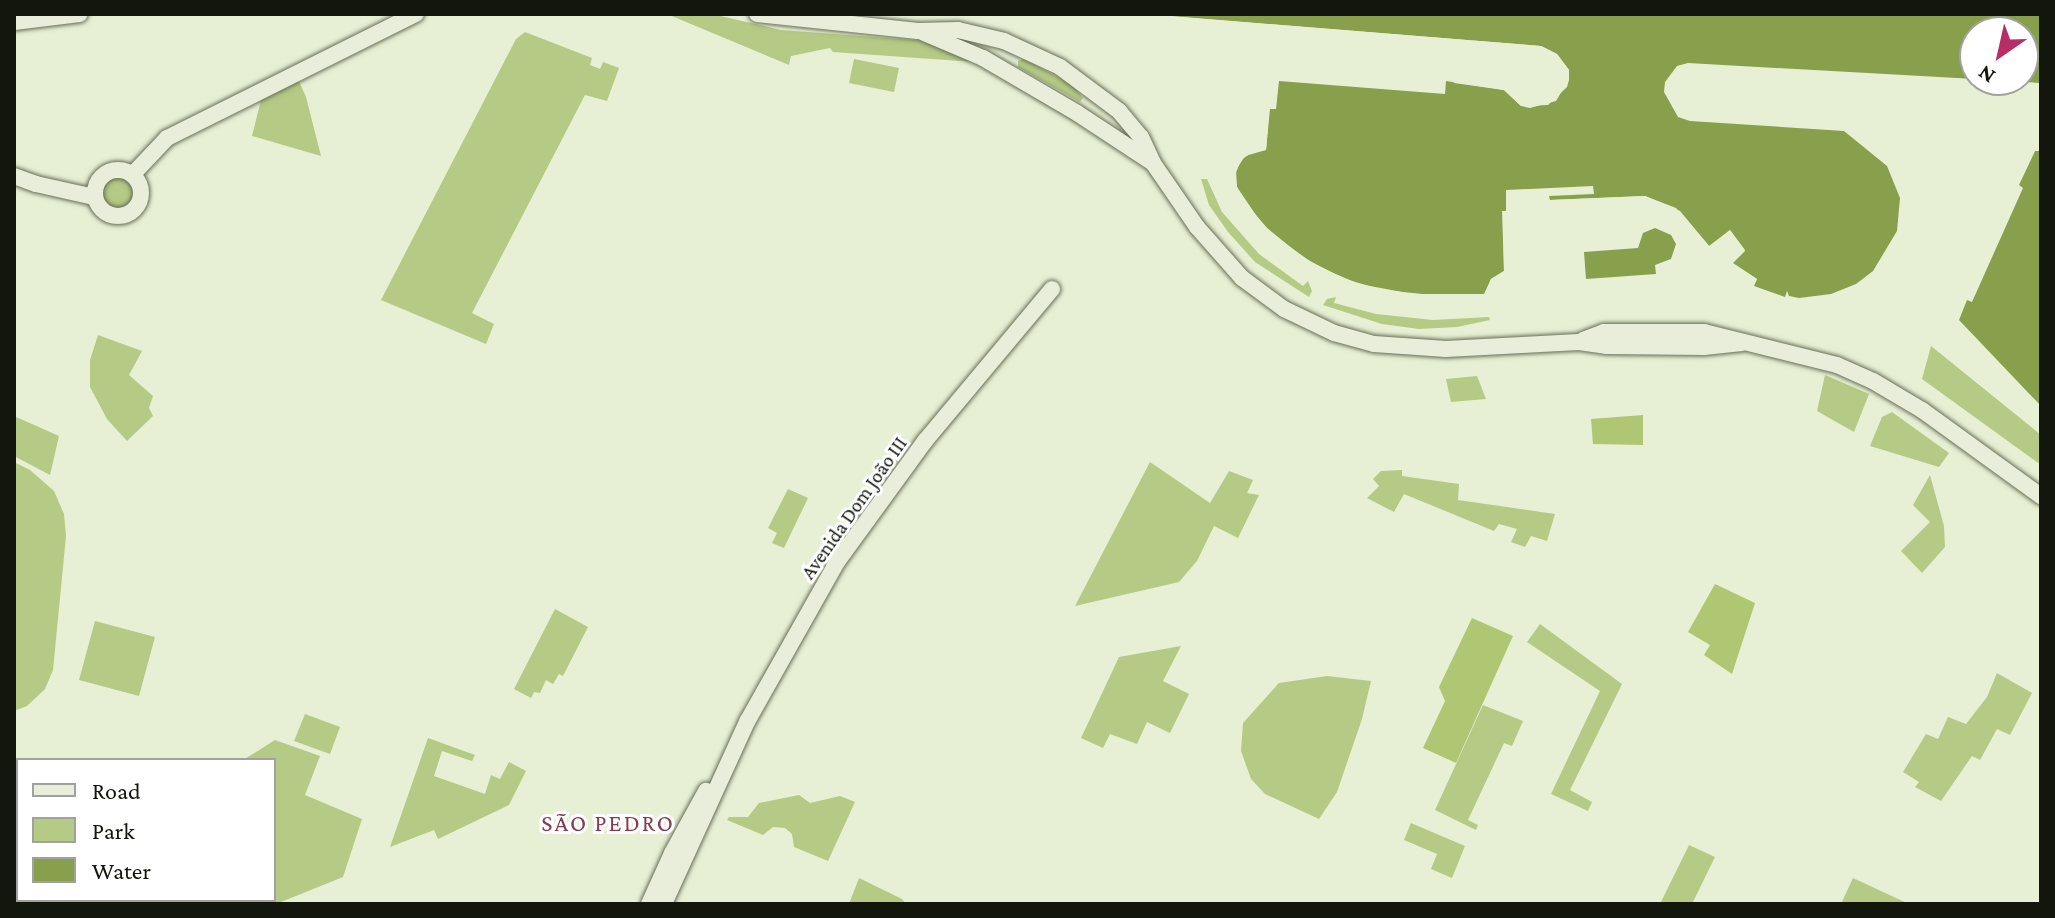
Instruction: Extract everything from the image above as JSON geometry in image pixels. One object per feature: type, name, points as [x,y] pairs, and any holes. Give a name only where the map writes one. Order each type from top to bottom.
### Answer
[{"type":"main road","points":[[14,22],[80,14]]},
{"type":"main road","points":[[133,174],[167,138],[416,14]]},
{"type":"main road","points":[[757,14],[918,31],[935,28],[980,34],[1023,48],[1060,67],[1119,111],[1141,137],[1153,163],[1197,227],[1242,278],[1284,309],[1334,333],[1374,344],[1446,349],[1579,342],[1606,346],[1704,339],[1809,356],[1873,381],[1922,410],[2041,496]]},
{"type":"main road","points":[[918,31],[983,58],[1077,113],[1153,163]]},
{"type":"main road","points":[[14,176],[94,197],[108,214],[118,216],[131,212],[141,192],[133,174],[119,169],[108,171],[95,184],[94,197]]},
{"type":"main road","name":"Avenida Dom João III","points":[[664,904],[722,771],[802,619],[871,511],[1052,289]]},
{"type":"main road","name":"Avenida Dom João III","points":[[649,904],[691,816],[722,771]]},
{"type":"green space","points":[[667,14],[712,14],[781,30],[927,41],[956,48],[1080,119],[1077,123],[974,62],[833,52],[830,48],[791,56],[789,65]]},
{"type":"green space","points":[[525,32],[592,58],[590,65],[600,69],[603,62],[619,68],[607,101],[585,95],[472,313],[494,324],[486,344],[381,300],[516,39]]},
{"type":"green space","points":[[854,59],[899,68],[894,92],[849,83]]},
{"type":"green space","points":[[1024,59],[1071,84],[1083,98],[1080,102],[1018,67],[1018,61]]},
{"type":"green space","points":[[298,79],[306,97],[321,156],[252,136],[261,100]]},
{"type":"green space","points":[[118,176],[130,181],[135,193],[130,205],[118,210],[106,205],[101,193],[106,181]]},
{"type":"green space","points":[[1201,179],[1207,179],[1222,212],[1259,254],[1303,286],[1308,281],[1312,291],[1309,297],[1255,262],[1209,205]]},
{"type":"green space","points":[[1336,297],[1334,303],[1376,314],[1433,320],[1489,317],[1490,320],[1457,327],[1419,329],[1382,324],[1323,305],[1327,299]]},
{"type":"green space","points":[[98,335],[142,351],[129,375],[153,396],[149,408],[153,416],[127,441],[107,419],[90,387],[90,360]]},
{"type":"green space","points":[[1931,346],[2041,435],[2041,465],[1922,379]]},
{"type":"green space","points":[[1825,375],[1869,394],[1854,432],[1817,411]]},
{"type":"green space","points":[[1477,376],[1486,399],[1451,402],[1446,379]]},
{"type":"green space","points":[[1892,412],[1949,453],[1939,467],[1870,446],[1882,417]]},
{"type":"green space","points":[[14,416],[59,436],[50,475],[14,456]]},
{"type":"green space","points":[[14,462],[30,470],[54,491],[64,514],[66,536],[53,670],[45,689],[27,706],[14,711]]},
{"type":"green space","points":[[1150,462],[1210,503],[1229,471],[1253,480],[1247,493],[1259,495],[1238,538],[1214,526],[1197,561],[1179,582],[1075,606]]},
{"type":"green space","points":[[1402,470],[1402,476],[1459,484],[1458,500],[1555,514],[1547,541],[1531,536],[1525,547],[1511,542],[1517,529],[1499,524],[1494,531],[1404,494],[1394,512],[1367,498],[1379,486],[1373,479],[1381,471]]},
{"type":"green space","points":[[1930,475],[1944,526],[1945,547],[1922,573],[1901,551],[1930,522],[1913,505]]},
{"type":"green space","points":[[788,489],[808,498],[784,548],[772,543],[777,533],[768,528]]},
{"type":"green space","points":[[555,609],[588,627],[563,676],[559,674],[553,684],[546,680],[540,693],[534,692],[531,698],[514,689]]},
{"type":"green space","points":[[95,621],[155,637],[139,696],[79,680]]},
{"type":"green space","points":[[1540,624],[1622,684],[1570,790],[1592,802],[1588,811],[1551,794],[1600,691],[1527,642]]},
{"type":"green space","points":[[1181,646],[1163,681],[1189,694],[1170,733],[1147,722],[1137,744],[1110,734],[1103,748],[1081,738],[1119,657]]},
{"type":"green space","points":[[1997,673],[2032,693],[2010,735],[1997,729],[1980,760],[1972,756],[1941,801],[1915,787],[1919,782],[1903,772],[1926,734],[1938,739],[1948,717],[1966,724],[1987,697]]},
{"type":"green space","points":[[1327,676],[1371,681],[1362,719],[1337,792],[1319,819],[1265,794],[1251,779],[1241,751],[1243,723],[1279,683]]},
{"type":"green space","points":[[1483,705],[1523,721],[1512,746],[1504,743],[1468,820],[1478,825],[1476,830],[1435,810]]},
{"type":"green space","points":[[305,714],[340,727],[330,754],[294,741]]},
{"type":"green space","points":[[428,738],[475,755],[472,761],[442,751],[434,776],[485,794],[491,775],[500,779],[509,762],[526,771],[509,805],[438,839],[434,830],[390,847]]},
{"type":"green space","points":[[275,740],[320,756],[305,795],[362,819],[343,877],[276,904],[160,904],[276,902],[276,758],[246,758]]},
{"type":"green space","points":[[799,795],[810,803],[840,796],[855,802],[828,861],[794,847],[792,834],[785,828],[773,827],[763,835],[727,820],[729,817],[748,817],[759,803]]},
{"type":"green space","points":[[1411,823],[1465,846],[1452,878],[1431,869],[1437,854],[1404,840]]},
{"type":"green space","points":[[1689,845],[1715,857],[1692,904],[1660,904]]},
{"type":"green space","points":[[859,878],[902,899],[906,904],[849,904]]},
{"type":"green space","points":[[1853,878],[1909,904],[1841,904]]},
{"type":"shaded area","points":[[1643,415],[1643,445],[1593,444],[1591,419]]},
{"type":"shaded area","points":[[1715,584],[1755,603],[1732,674],[1704,655],[1710,645],[1688,632]]},
{"type":"shaded area","points":[[1472,618],[1513,636],[1456,763],[1423,748],[1445,701],[1439,687]]},
{"type":"water","points":[[1146,14],[2041,14],[2041,83],[2039,16],[1959,16],[1959,78],[1688,63],[1677,66],[1665,82],[1664,92],[1678,117],[1690,121],[1844,131],[1887,166],[1900,198],[1897,231],[1873,271],[1856,284],[1831,294],[1799,298],[1789,296],[1787,291],[1785,297],[1754,286],[1757,279],[1732,263],[1745,250],[1730,230],[1710,247],[1680,211],[1645,196],[1550,200],[1549,196],[1594,194],[1593,186],[1506,190],[1506,211],[1503,212],[1504,271],[1491,279],[1485,294],[1413,294],[1359,284],[1317,266],[1273,235],[1244,201],[1237,187],[1236,170],[1245,156],[1266,150],[1270,109],[1276,109],[1279,81],[1445,94],[1446,81],[1504,90],[1521,106],[1548,105],[1567,87],[1569,70],[1557,54],[1541,46]]},
{"type":"water","points":[[2035,151],[2041,151],[2041,406],[1959,320],[1967,300],[1972,302],[2023,188],[2019,185]]},
{"type":"water","points":[[1655,228],[1671,235],[1676,244],[1671,259],[1655,265],[1656,274],[1586,279],[1584,252],[1638,248],[1643,233]]},
{"type":"pier","points":[[1142,14],[1541,46],[1557,54],[1569,70],[1569,79],[1556,101],[1530,108],[1521,106],[1504,90],[1454,83],[1454,79],[1505,87],[1523,102],[1546,101],[1563,85],[1565,72],[1554,57],[1540,50],[1145,18]]},
{"type":"pier","points":[[1265,126],[1268,126],[1266,150],[1254,151],[1241,160],[1235,175],[1237,187],[1262,224],[1304,258],[1345,279],[1383,290],[1432,295],[1484,294],[1491,279],[1504,271],[1502,211],[1506,211],[1508,273],[1493,282],[1487,297],[1432,299],[1358,288],[1309,266],[1260,226],[1234,188],[1233,166],[1243,153],[1263,145]]},
{"type":"pier","points":[[1645,196],[1676,208],[1709,246],[1730,230],[1745,251],[1733,263],[1757,279],[1752,289],[1752,280],[1729,264],[1740,250],[1729,236],[1708,250],[1677,214],[1660,204],[1645,200],[1550,204],[1550,200]]},
{"type":"district","name":"SÃO PEDRO","points":[[608,823]]}]
